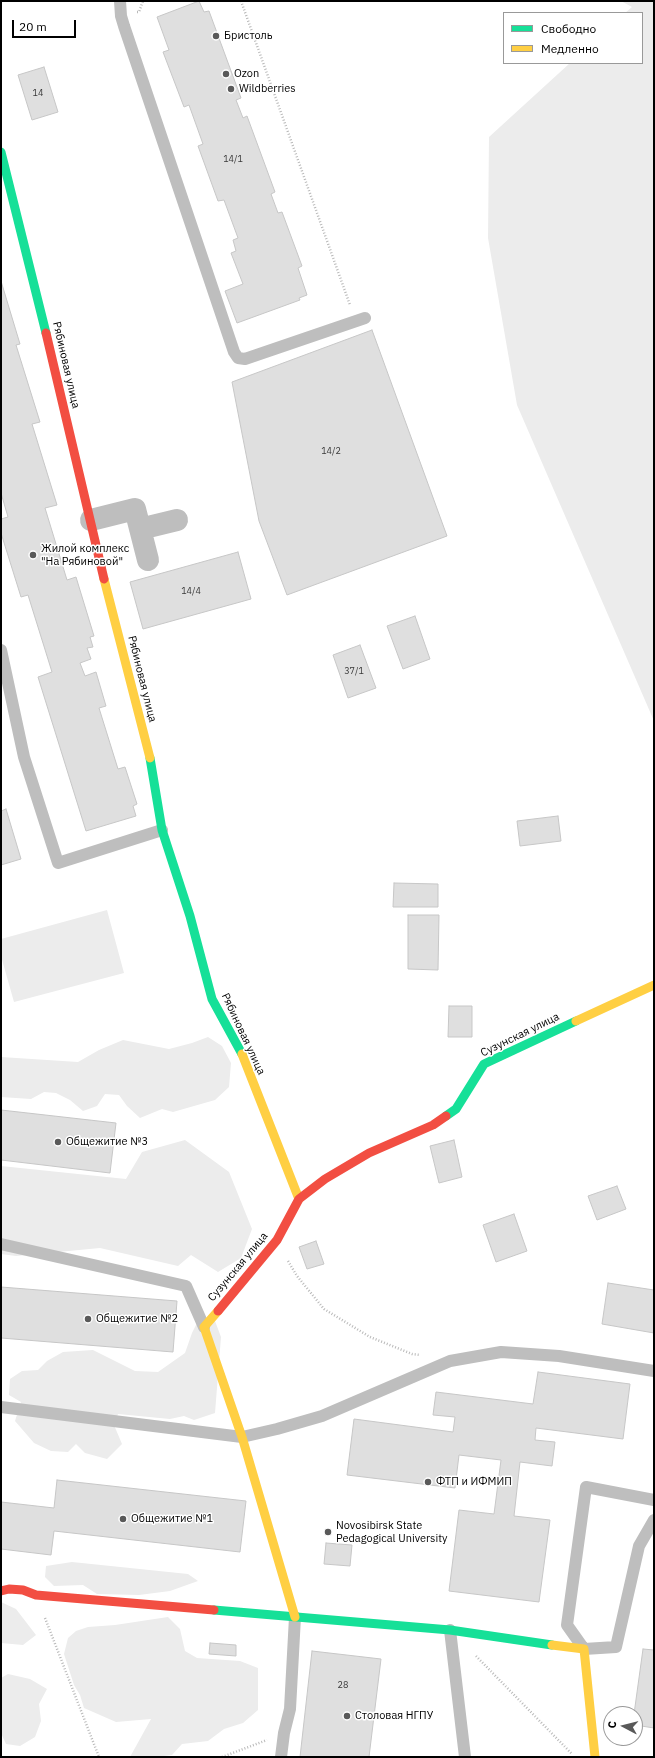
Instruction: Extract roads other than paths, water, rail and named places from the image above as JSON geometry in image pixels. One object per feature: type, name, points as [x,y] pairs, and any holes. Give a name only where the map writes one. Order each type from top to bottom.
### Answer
[{"type":"street","name":"Рябиновая улица","points":[[1,152],[3,171],[149,754],[162,830],[190,916],[212,999],[243,1056],[299,1199]]},
{"type":"street","points":[[91,520],[135,509],[148,560]]},
{"type":"street","points":[[140,529],[177,520]]},
{"type":"street","name":"Сузунская улица","points":[[204,1327],[277,1240],[299,1199],[325,1179],[369,1153],[433,1125],[456,1109],[484,1064],[654,985]]},
{"type":"street","points":[[204,1327],[242,1436],[295,1616]]},
{"type":"street","points":[[1,1591],[16,1589],[36,1595],[450,1630],[584,1649],[595,1757]]},
{"type":"lane","points":[[120,1],[121,16],[124,26],[234,352],[238,358],[245,359],[360,319]]},
{"type":"lane","points":[[1,650],[24,757],[58,864],[162,830]]},
{"type":"lane","points":[[1,1244],[186,1286],[204,1327]]},
{"type":"lane","points":[[1,1407],[242,1436],[277,1429],[322,1416],[450,1361],[501,1352],[559,1356],[654,1371]]},
{"type":"lane","points":[[654,1500],[586,1487],[567,1625],[584,1649],[616,1647],[639,1546],[654,1520]]},
{"type":"lane","points":[[281,1757],[284,1733],[290,1709],[295,1616]]},
{"type":"lane","points":[[450,1630],[465,1757]]},
{"type":"place","name":"Бристоль","points":[[216,36]]},
{"type":"place","name":"Ozon","points":[[226,74]]},
{"type":"place","name":"Wildberries","points":[[231,89]]},
{"type":"place","name":"Жилой комплекс \"На Рябиновой\"","points":[[33,555]]},
{"type":"place","name":"Общежитие №3","points":[[58,1142]]},
{"type":"place","name":"Общежитие №2","points":[[88,1319]]},
{"type":"place","name":"ФТП и ИФМИП","points":[[428,1482]]},
{"type":"place","name":"Общежитие №1","points":[[123,1519]]},
{"type":"place","name":"Novosibirsk State Pedagogical University","points":[[328,1532]]},
{"type":"place","name":"Столовая НГПУ","points":[[347,1716]]}]
